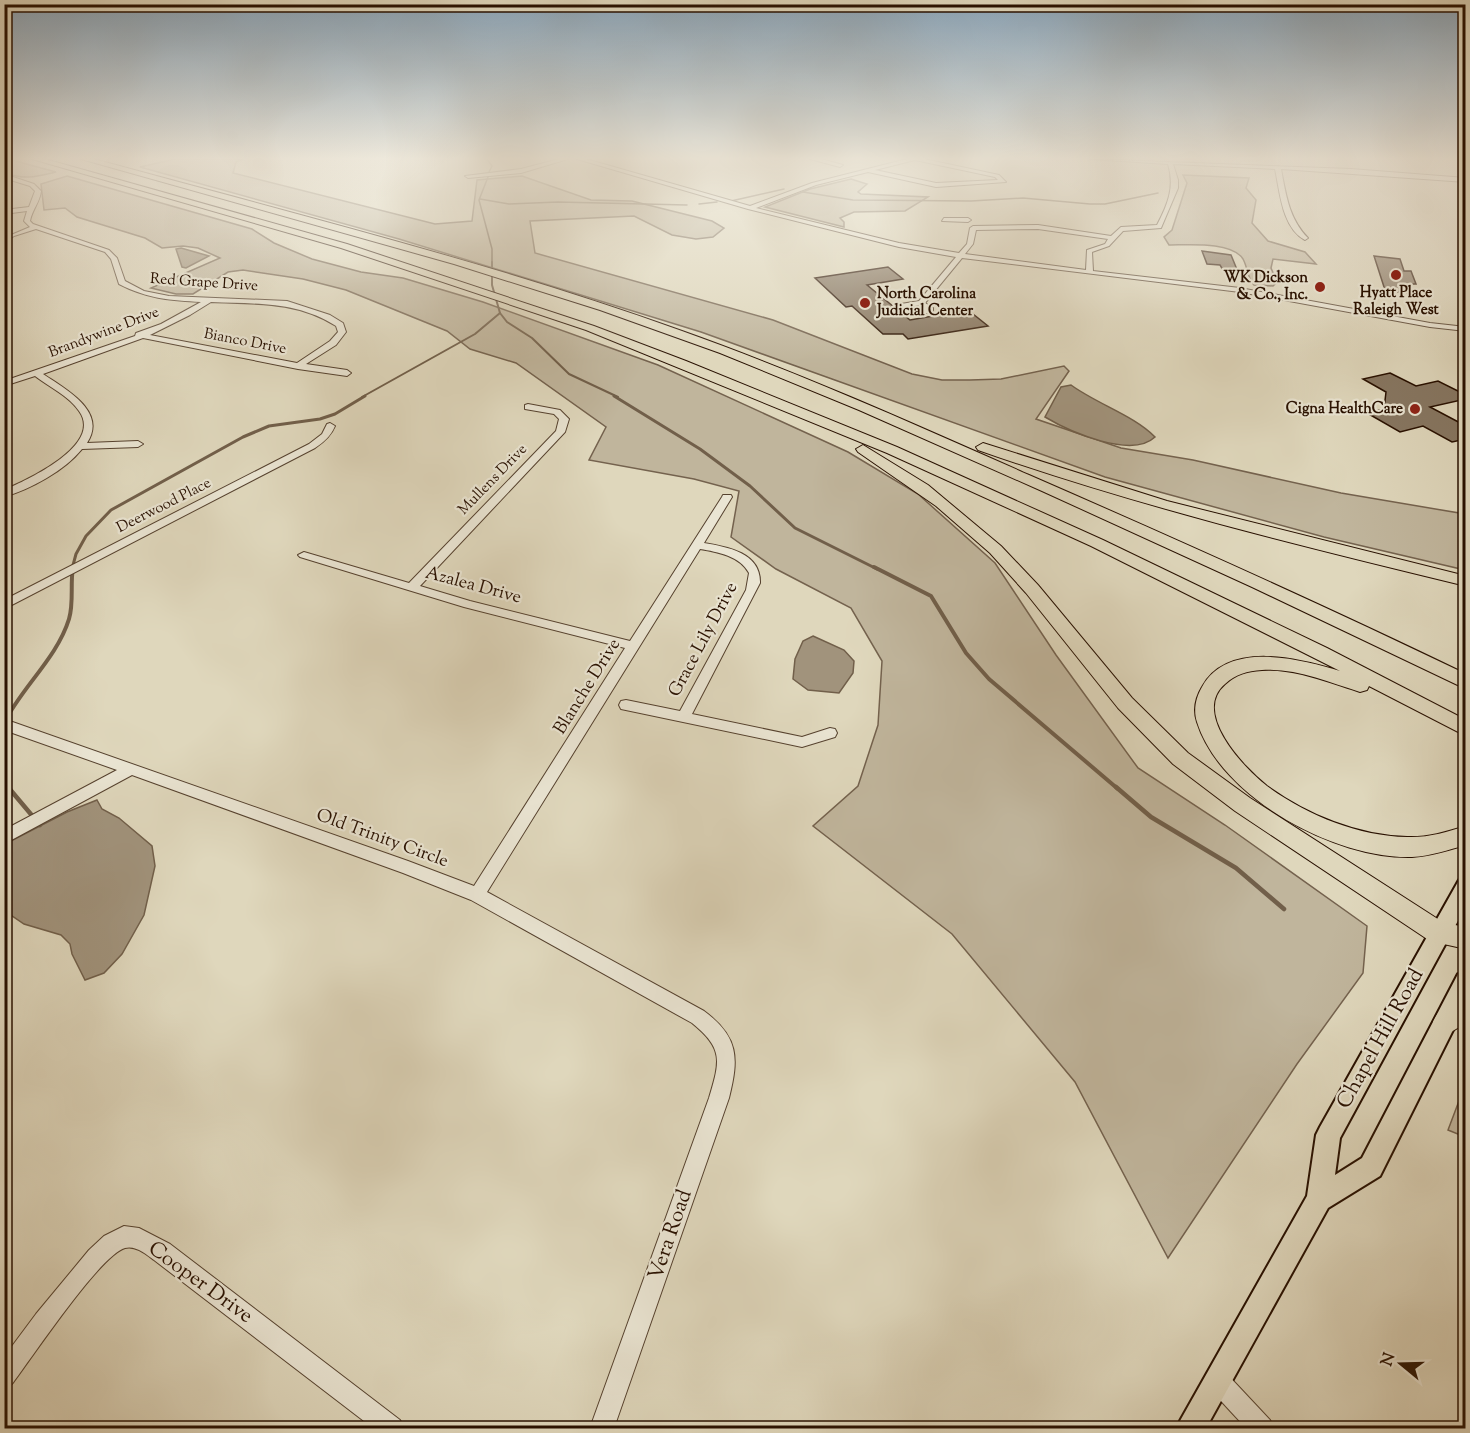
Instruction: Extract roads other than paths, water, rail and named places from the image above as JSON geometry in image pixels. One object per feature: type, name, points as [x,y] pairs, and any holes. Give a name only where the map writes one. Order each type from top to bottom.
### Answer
[{"type":"highway","points":[[273,226],[344,246],[590,328],[892,450],[1097,543],[1321,653],[1466,729]]},
{"type":"highway","points":[[332,226],[521,280],[675,333],[875,412],[1196,554],[1466,682]]},
{"type":"highway","points":[[875,412],[925,426],[1058,473],[1149,501],[1466,581]]},
{"type":"highway","points":[[815,419],[926,490],[982,536],[1030,587],[1110,687],[1141,721],[1197,772],[1232,798],[1439,933],[1466,938]]},
{"type":"highway","points":[[1435,713],[1328,674],[1300,667],[1270,664],[1238,668],[1221,676],[1215,681],[1207,695],[1205,712],[1215,742],[1244,778],[1269,799],[1317,825],[1355,839],[1402,847],[1434,844],[1466,835]]},
{"type":"main road","name":"Chapel Hill Road","points":[[1200,1424],[1217,1380],[1319,1199],[1328,1135],[1466,886]]},
{"type":"main road","name":"Chapel Hill Road","points":[[1319,1199],[1371,1167],[1456,1014],[1466,981]]},
{"type":"street","points":[[820,226],[875,240],[958,256],[1240,290],[1430,325],[1466,329]]},
{"type":"street","points":[[1083,226],[1119,231],[1128,228],[1159,226]]},
{"type":"street","points":[[1294,226],[1305,238]]},
{"type":"street","points":[[4,241],[12,235],[36,227]]},
{"type":"street","name":"Red Grape Drive","points":[[36,227],[108,251],[114,258],[122,282],[136,291],[160,297],[287,303],[327,317],[340,325],[342,332],[337,339],[298,366]]},
{"type":"street","points":[[921,303],[970,244],[973,228],[1038,227],[1112,238]]},
{"type":"street","points":[[1090,273],[1089,251],[1107,245],[1119,231]]},
{"type":"street","name":"Brandywine Drive","points":[[4,384],[139,335],[209,300]]},
{"type":"street","points":[[1430,325],[1466,336]]},
{"type":"street","name":"Bianco Drive","points":[[139,335],[298,366],[347,372]]},
{"type":"street","points":[[4,494],[41,476],[81,446],[89,430],[86,413],[36,373]]},
{"type":"street","name":"Mullens Drive","points":[[411,588],[560,432],[564,422],[559,414],[528,407]]},
{"type":"street","name":"Deerwood Place","points":[[4,605],[297,454],[322,440],[329,432],[330,426]]},
{"type":"street","points":[[81,446],[138,444]]},
{"type":"street","name":"Blanche Drive","points":[[477,895],[727,497]]},
{"type":"street","name":"Grace Lily Drive","points":[[684,716],[750,592],[755,577],[749,564],[739,557],[698,545]]},
{"type":"street","name":"Azalea Drive","points":[[304,555],[411,588],[634,646]]},
{"type":"street","points":[[626,705],[802,742],[830,733]]},
{"type":"street","name":"Old Trinity Circle","points":[[4,724],[408,868],[477,895],[698,1017],[712,1026],[723,1039]]},
{"type":"street","points":[[4,838],[131,769]]},
{"type":"street","name":"Vera Road","points":[[602,1428],[719,1098],[726,1075],[727,1056],[723,1039]]},
{"type":"street","name":"Cooper Drive","points":[[4,1376],[88,1265],[107,1246],[123,1237],[138,1238],[162,1252],[392,1428]]},
{"type":"street","points":[[1217,1380],[1262,1428]]},
{"type":"waterway","points":[[486,226],[492,249],[492,285],[500,313]]},
{"type":"waterway","points":[[362,397],[475,334],[500,313]]},
{"type":"waterway","points":[[500,313],[507,322],[532,338],[569,374],[618,397]]},
{"type":"waterway","points":[[72,569],[76,554],[86,536],[111,510],[243,437],[269,426],[320,419],[335,414],[365,396]]},
{"type":"waterway","points":[[614,396],[700,449],[750,486],[795,528],[877,569]]},
{"type":"waterway","points":[[4,723],[64,633],[72,600],[73,567]]},
{"type":"waterway","points":[[874,567],[931,596],[966,653],[989,679],[1118,789]]},
{"type":"waterway","points":[[4,782],[10,789]]},
{"type":"waterway","points":[[8,787],[40,825]]},
{"type":"waterway","points":[[1116,787],[1151,817],[1236,868],[1284,909]]},
{"type":"place","name":"Hyatt Place Raleigh West","points":[[1396,275]]},
{"type":"place","name":"WK Dickson & Co., Inc.","points":[[1320,287]]},
{"type":"place","name":"North Carolina Judicial Center","points":[[865,303]]},
{"type":"place","name":"Cigna HealthCare","points":[[1415,409]]}]
